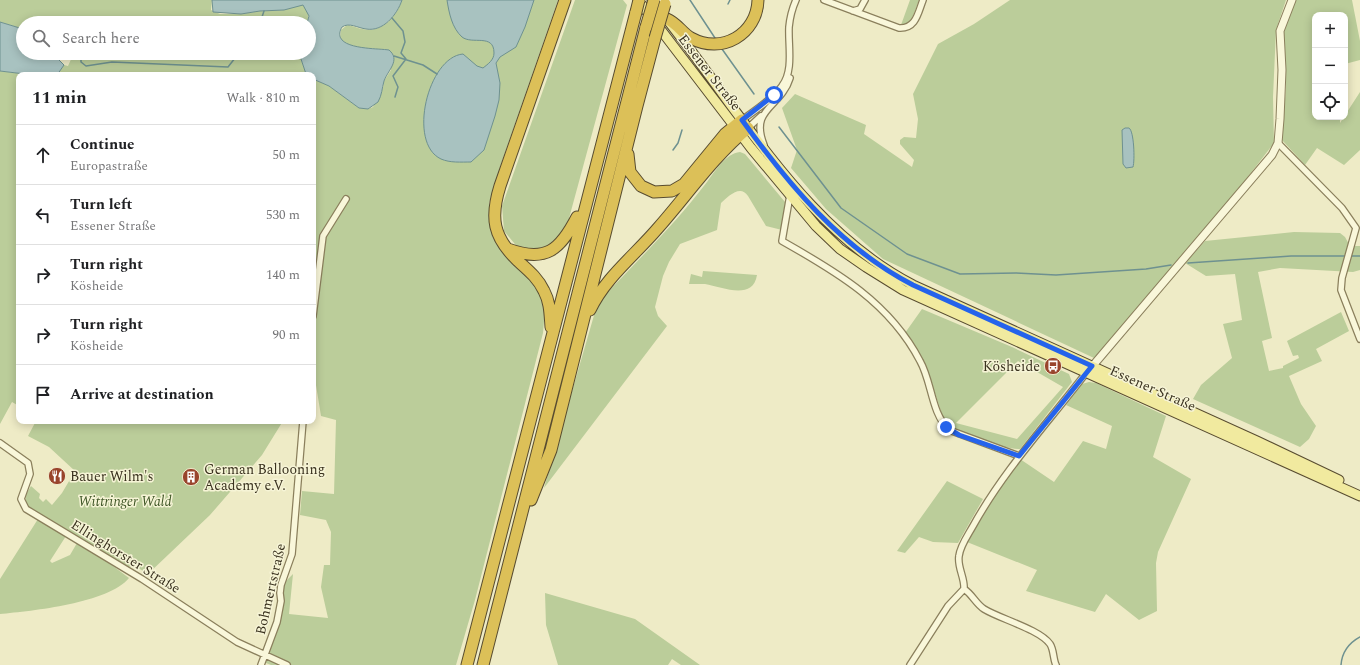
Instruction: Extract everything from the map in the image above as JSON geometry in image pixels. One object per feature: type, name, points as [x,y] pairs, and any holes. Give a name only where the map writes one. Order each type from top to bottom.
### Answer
[{"type":"highway","points":[[551,337],[549,308],[544,290],[534,275],[516,259],[508,249],[498,235],[494,225],[495,202],[565,0]]},
{"type":"highway","points":[[467,665],[586,200],[639,0]]},
{"type":"highway","points":[[483,665],[653,0]]},
{"type":"highway","points":[[667,19],[693,39],[709,45],[723,44],[742,36],[749,28],[757,12],[758,0]]},
{"type":"highway","points":[[517,531],[551,450],[636,106],[666,1]]},
{"type":"highway","points":[[636,106],[638,112],[628,156],[628,165],[636,181],[654,192],[667,192],[679,189],[715,146],[741,127]]},
{"type":"highway","points":[[581,329],[595,300],[607,283],[658,229],[741,127]]},
{"type":"highway","points":[[508,249],[532,255],[551,251],[560,245],[567,235],[586,200]]},
{"type":"main road","name":"Essener Straße","points":[[639,0],[741,127],[770,157],[800,195],[846,240],[888,271],[913,285],[1089,370],[1360,496]]},
{"type":"main road","name":"Essener Straße","points":[[653,0],[790,195],[830,240],[866,267],[903,290],[1257,441],[1360,490]]},
{"type":"street","points":[[741,127],[783,86],[787,77],[789,26],[796,0]]},
{"type":"street","points":[[824,0],[899,28],[904,28],[914,22],[922,0]]},
{"type":"street","points":[[853,11],[860,9],[865,0]]},
{"type":"street","points":[[1056,665],[1050,644],[1042,638],[984,609],[964,589],[959,561],[960,551],[989,498],[1019,456],[1089,370],[1265,164],[1278,143],[1282,70],[1280,31],[1292,0]]},
{"type":"street","points":[[770,157],[759,132],[760,121],[765,112],[785,89],[790,80],[792,67],[789,53]]},
{"type":"street","points":[[741,127],[765,112]]},
{"type":"street","points":[[1278,143],[1342,208],[1356,228],[1342,278],[1341,290],[1360,339]]},
{"type":"street","points":[[790,195],[782,241],[861,289],[890,318],[914,349],[921,362],[934,402],[943,423],[949,430],[1019,456]]},
{"type":"street","points":[[316,292],[323,236],[346,199]]},
{"type":"street","name":"Bohmertstraße","points":[[261,665],[277,622],[281,600],[281,586],[292,554],[303,424]]},
{"type":"street","name":"Ellinghorster Straße","points":[[0,443],[28,463],[30,474],[21,500],[26,509],[142,579],[238,642],[287,665]]},
{"type":"street","points":[[910,665],[948,606],[964,589]]},
{"type":"green space","points":[[0,0],[212,0],[211,10],[220,14],[241,14],[260,11],[284,10],[301,4],[308,12],[308,16],[16,16],[16,27],[0,22]]},
{"type":"green space","points":[[402,0],[558,0],[489,203],[489,219],[493,236],[501,249],[531,278],[540,293],[545,310],[543,333],[475,600],[456,665],[271,665],[266,663],[267,650],[274,635],[282,585],[293,574],[289,614],[328,618],[321,587],[324,565],[330,565],[331,532],[326,520],[300,515],[302,491],[334,494],[336,420],[321,416],[316,385],[316,80],[329,86],[359,108],[368,109],[373,107],[383,88],[384,81],[391,70],[389,50],[363,48],[349,45],[340,38],[341,30],[347,25],[369,30],[381,27],[394,16]]},
{"type":"green space","points":[[575,0],[623,0],[627,5],[568,222],[558,237],[539,252],[519,249],[504,231],[502,206]]},
{"type":"green space","points":[[910,0],[919,0],[911,19],[905,24],[901,25]]},
{"type":"green space","points":[[1010,0],[1286,0],[1276,30],[1273,97],[1274,143],[1234,195],[1094,358],[883,259],[826,209],[791,168],[797,150],[782,108],[795,94],[866,125],[864,134],[912,167],[914,160],[900,144],[900,140],[904,137],[916,138],[918,119],[913,94],[938,44],[974,24]]},
{"type":"green space","points":[[1295,0],[1352,0],[1360,41],[1360,60],[1348,63],[1348,12],[1312,12],[1312,120],[1340,120],[1340,123],[1342,120],[1348,120],[1348,111],[1360,92],[1360,150],[1344,165],[1317,148],[1305,165],[1282,140],[1286,86],[1283,30]]},
{"type":"green space","points":[[71,60],[302,60],[306,72],[59,72],[64,65],[68,66]]},
{"type":"green space","points":[[0,71],[16,73],[16,404],[12,402],[0,424]]},
{"type":"green space","points":[[740,152],[745,154],[785,202],[782,230],[766,226],[748,196],[741,191],[738,191],[721,203],[717,230],[680,244],[669,262],[663,276],[655,307],[658,316],[667,326],[544,488],[597,305],[682,212],[721,163],[735,153]]},
{"type":"green space","points":[[1294,232],[1340,233],[1345,237],[1350,246],[1360,246],[1360,270],[1353,272],[1280,268],[1258,272],[1272,338],[1262,341],[1269,371],[1283,368],[1283,366],[1299,358],[1298,355],[1293,356],[1287,341],[1341,312],[1349,331],[1316,349],[1322,361],[1289,376],[1301,404],[1316,426],[1309,439],[1300,447],[1193,399],[1201,385],[1232,358],[1223,324],[1242,320],[1235,274],[1206,276],[1185,263],[1205,241]]},
{"type":"green space","points":[[703,271],[757,275],[750,288],[743,290],[728,289],[705,284],[689,284],[691,274],[702,277]]},
{"type":"green space","points":[[922,309],[1012,347],[1069,374],[1072,382],[1020,449],[988,443],[957,432],[946,424],[924,361],[905,333]],"holes":[[[1018,361],[1063,387],[1017,439],[956,423]]]},
{"type":"green space","points":[[1089,382],[1096,383],[1166,416],[1153,457],[1191,479],[1158,552],[1156,563],[1157,611],[1139,620],[1106,594],[1095,612],[1026,591],[1037,570],[967,542],[990,501],[1020,459],[1054,482],[1083,441],[1106,449],[1112,426],[1066,405],[1082,384]]},
{"type":"green space","name":"Wittringer Wald","points":[[34,424],[281,424],[262,455],[210,515],[148,574],[135,566],[127,567],[27,507],[25,496],[31,486],[40,494],[39,498],[43,502],[46,499],[52,505],[62,493],[75,471],[49,447],[28,436]]},
{"type":"green space","points":[[947,481],[983,499],[958,543],[933,542],[919,537],[905,553],[897,551]]},
{"type":"green space","points":[[38,519],[66,536],[50,561],[52,563],[70,555],[77,543],[101,557],[129,578],[119,587],[88,600],[50,608],[0,614],[0,579]]},
{"type":"green space","points":[[545,593],[635,619],[700,665],[681,665],[672,659],[668,665],[558,665],[546,625]]},
{"type":"water","points":[[212,0],[402,0],[393,17],[378,28],[366,29],[351,25],[342,27],[340,35],[342,40],[348,44],[365,48],[389,50],[394,58],[384,81],[378,102],[368,109],[359,108],[329,86],[316,80],[316,72],[305,72],[301,60],[316,60],[316,16],[309,16],[303,5],[284,10],[260,11],[241,14],[213,12]]},
{"type":"water","points":[[447,0],[534,0],[525,27],[516,47],[500,57],[496,63],[500,83],[499,100],[495,116],[484,150],[471,162],[452,162],[441,159],[431,150],[425,136],[424,120],[426,102],[432,84],[440,69],[451,59],[463,54],[477,66],[483,68],[490,62],[494,55],[493,47],[487,41],[471,40],[462,37],[452,20]]},
{"type":"water","points":[[0,22],[16,27],[16,60],[59,60],[64,65],[59,72],[16,73],[0,71]]},
{"type":"water","points":[[1129,128],[1131,130],[1134,152],[1133,167],[1126,168],[1123,164],[1122,130]]},
{"type":"waterway","points":[[690,0],[715,38]]},
{"type":"waterway","points":[[728,4],[730,0]]},
{"type":"waterway","points":[[262,16],[264,11]]},
{"type":"waterway","points":[[392,18],[403,31],[405,42],[401,53],[406,59],[393,76],[398,87],[395,97]]},
{"type":"waterway","points":[[722,49],[754,94]]},
{"type":"waterway","points":[[394,56],[423,65],[437,74]]},
{"type":"waterway","points":[[81,60],[81,62],[86,66],[112,62],[228,67],[234,60]]},
{"type":"waterway","points":[[779,127],[841,208],[907,254],[960,274],[1016,273],[1056,275],[1146,269],[1171,265]]},
{"type":"waterway","points":[[673,150],[678,143],[682,130]]},
{"type":"waterway","points":[[1188,263],[1291,256],[1346,256]]},
{"type":"waterway","points":[[1349,256],[1360,256]]},
{"type":"waterway","points":[[1341,665],[1347,648],[1360,637]]},
{"type":"place","name":"Kösheide","points":[[1053,366]]},
{"type":"place","name":"Bauer Wilm's","points":[[57,476]]},
{"type":"place","name":"German Ballooning Academy e.V.","points":[[191,477]]},
{"type":"route","points":[[774,95],[742,120],[792,186],[822,218],[846,240],[888,271],[913,285],[1092,366],[1019,456],[959,435],[946,427]]}]
